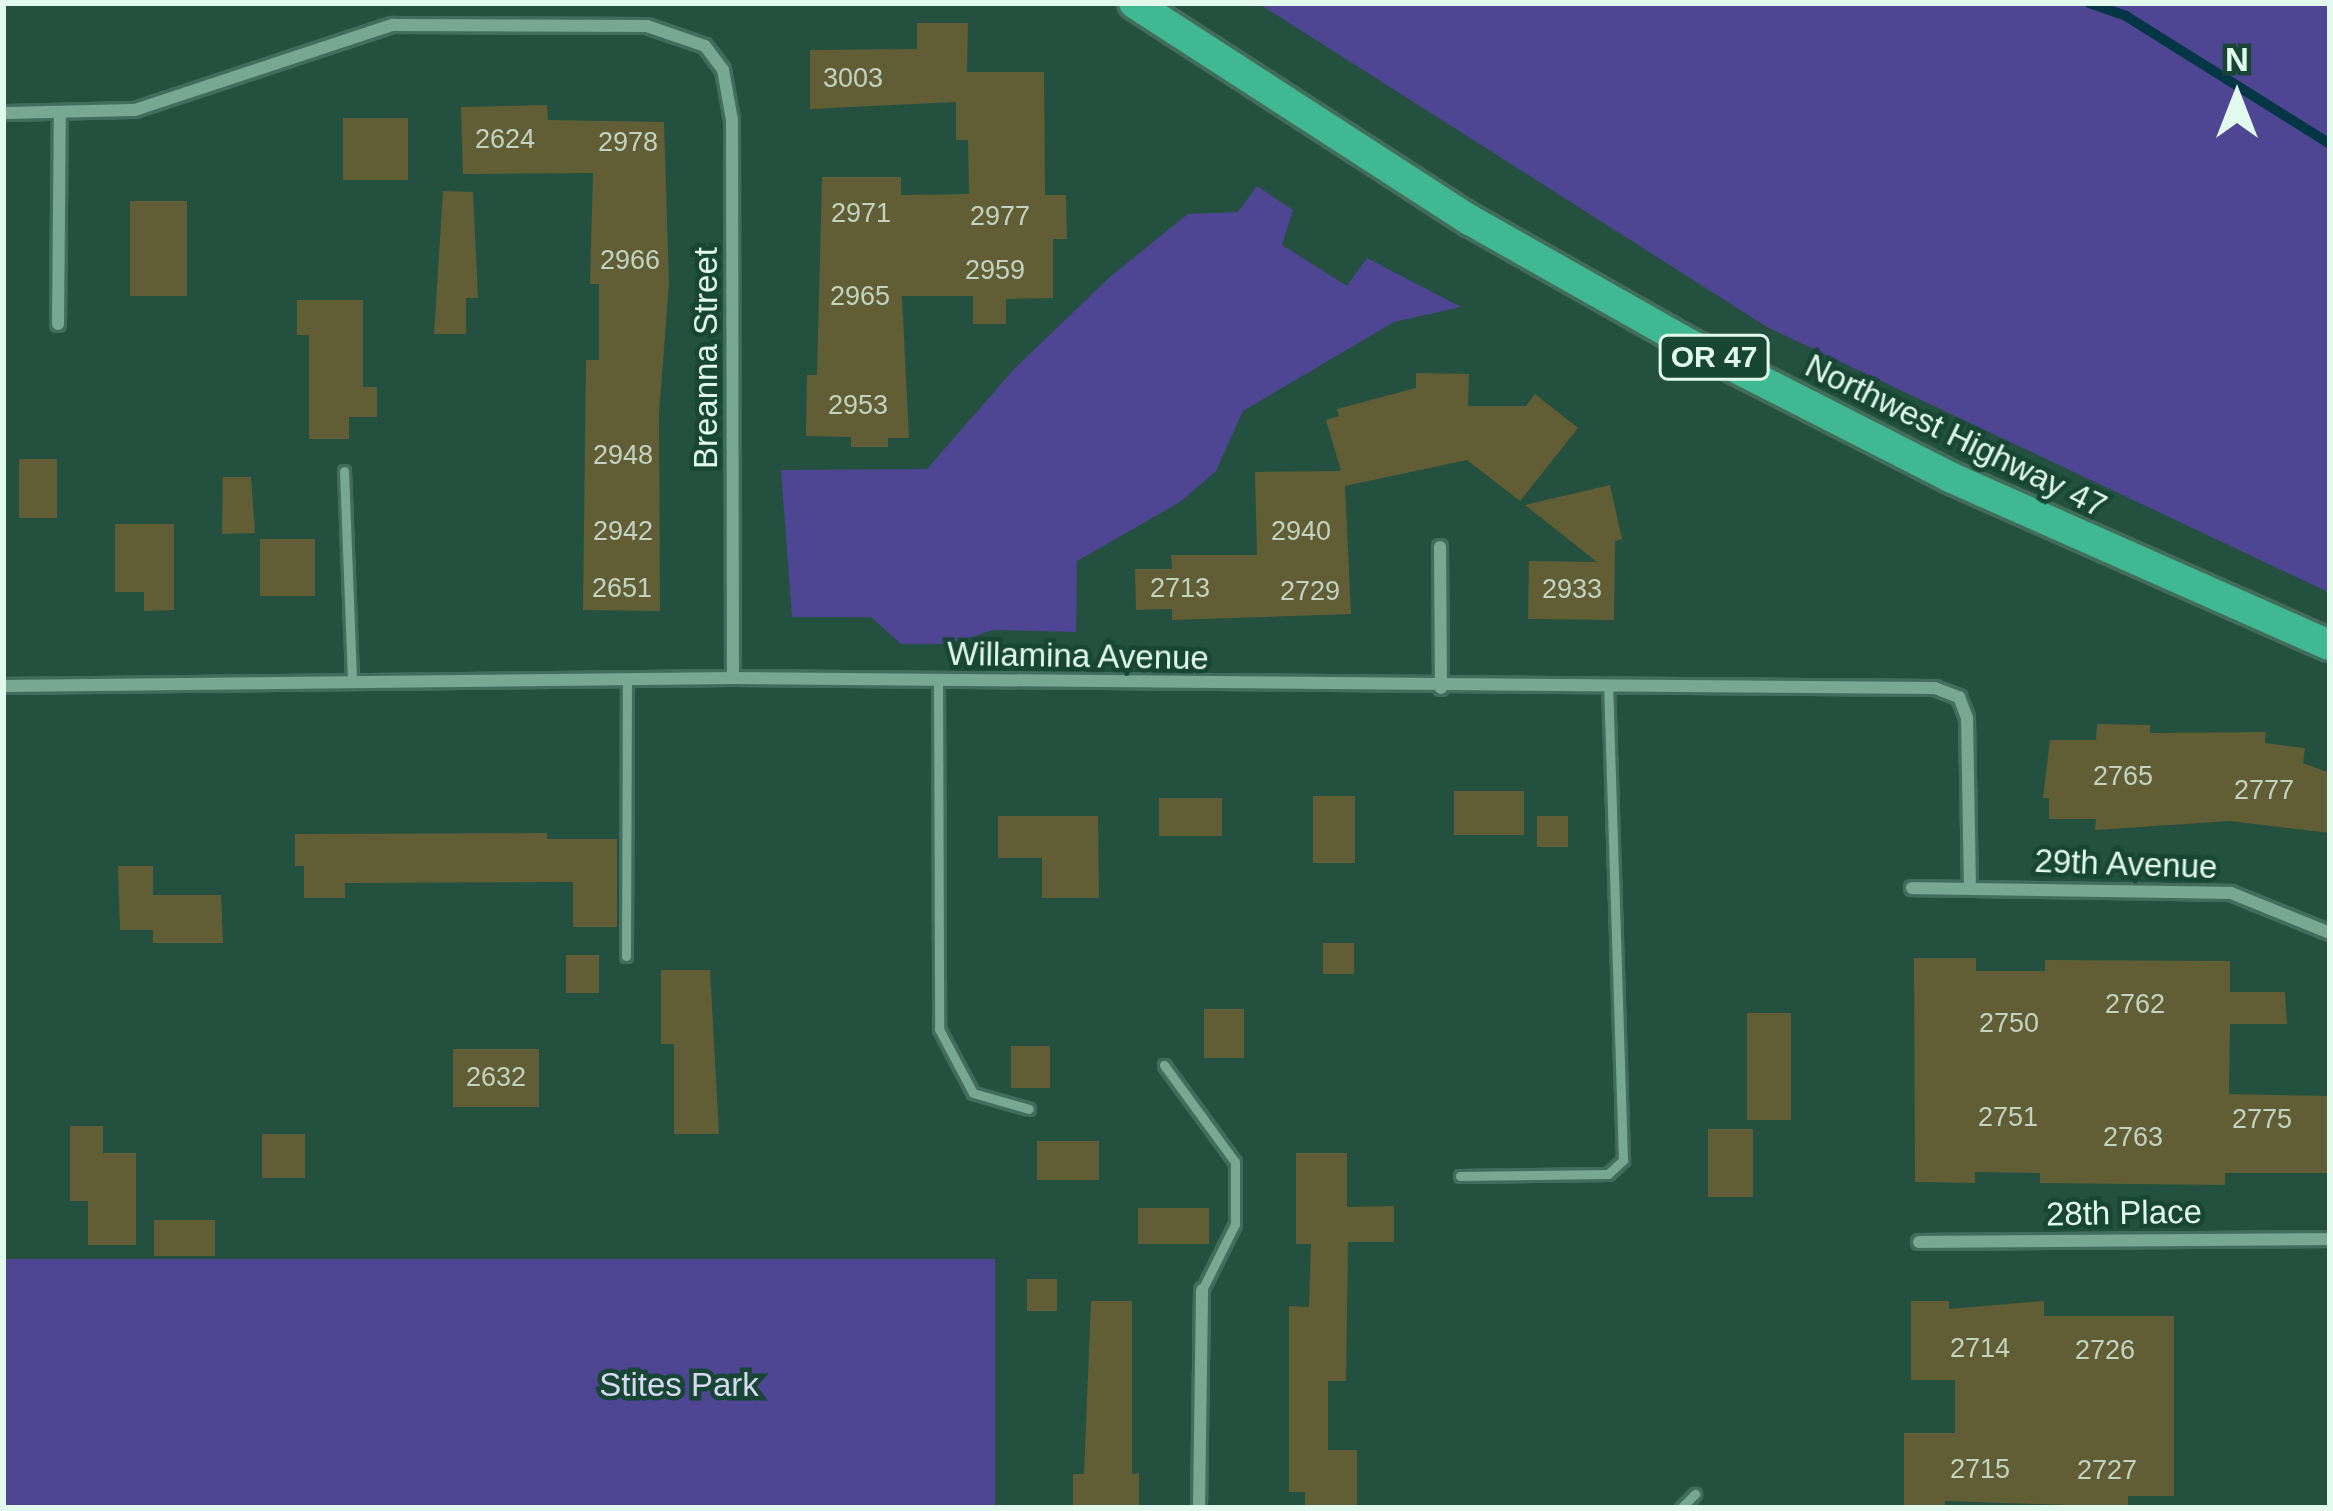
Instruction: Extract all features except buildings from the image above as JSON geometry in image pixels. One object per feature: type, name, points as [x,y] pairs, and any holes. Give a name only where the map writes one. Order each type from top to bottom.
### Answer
[{"type":"main road","name":"Northwest Highway 47","points":[[1135,3],[1470,220],[1690,345],[1950,477],[2330,645]]},
{"type":"street","name":"Breanna Street","points":[[60,114],[135,110],[392,25],[647,26],[705,46],[723,70],[733,120],[733,678]]},
{"type":"street","points":[[3,113],[60,114],[58,324]]},
{"type":"street","points":[[1440,547],[1441,688]]},
{"type":"street","name":"Willamina Avenue","points":[[3,686],[733,678],[1441,688],[1935,688],[1959,697],[1970,750],[1970,887]]},
{"type":"street","name":"29th Avenue","points":[[1912,888],[2231,893],[2330,933]]},
{"type":"street","name":"28th Place","points":[[1919,1242],[2330,1239]]},
{"type":"street","points":[[1199,1508],[1202,1290]]},
{"type":"lane","points":[[344,471],[352,681]]},
{"type":"lane","points":[[626,956],[627,678]]},
{"type":"lane","points":[[938,681],[939,1029],[973,1093],[1029,1108]]},
{"type":"lane","points":[[1460,1176],[1608,1174],[1623,1160],[1608,687]]},
{"type":"lane","points":[[1163,1065],[1235,1162],[1235,1224],[1202,1290]]},
{"type":"lane","points":[[1681,1508],[1695,1494]]},
{"type":"green space","points":[[1258,3],[2330,3],[2330,593],[1767,327]]},
{"type":"green space","points":[[1257,186],[1293,210],[1282,245],[1347,286],[1367,258],[1461,307],[1394,322],[1243,411],[1216,471],[1180,502],[1077,561],[1076,632],[993,630],[950,644],[901,644],[871,617],[792,617],[781,470],[927,469],[1015,368],[1111,276],[1188,214],[1238,212]]},
{"type":"green space","name":"Stites Park","points":[[3,1259],[995,1259],[995,1508],[3,1508]]},
{"type":"waterway","points":[[2089,3],[2126,16],[2330,144]]}]
